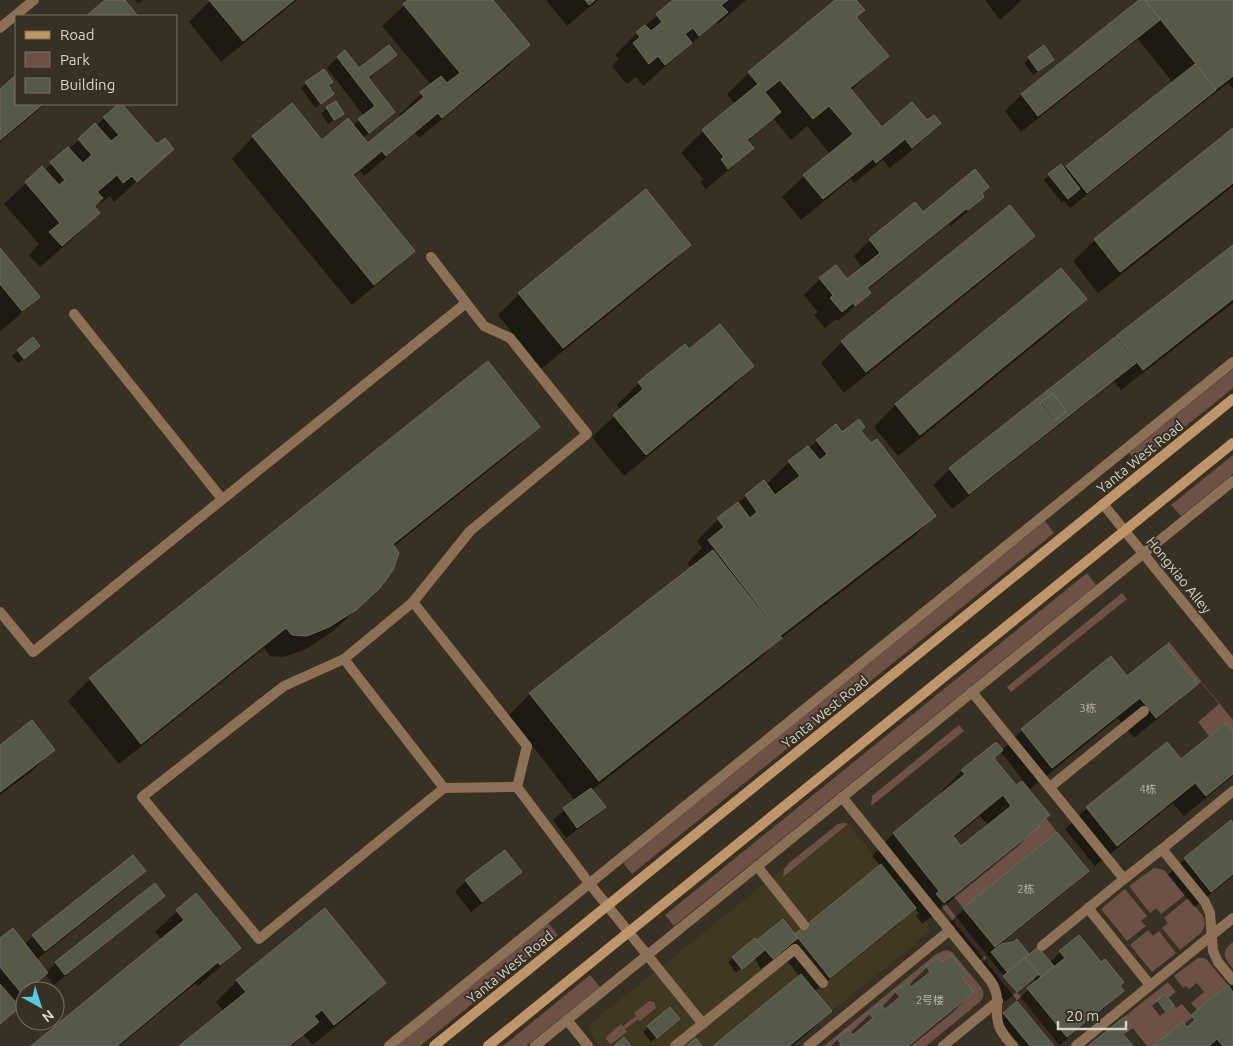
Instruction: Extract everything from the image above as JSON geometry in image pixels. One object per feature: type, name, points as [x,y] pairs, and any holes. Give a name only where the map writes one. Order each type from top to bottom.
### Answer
[{"type":"main road","name":"Yanta West Road","points":[[434,1046],[1233,399]]},
{"type":"main road","points":[[488,1046],[1233,443]]},
{"type":"street","points":[[16,15],[34,0]]},
{"type":"street","points":[[0,28],[15,16]]},
{"type":"street","points":[[431,257],[484,326],[510,338],[587,434],[470,531],[413,602],[344,659],[284,686],[142,797],[259,939],[444,788],[517,787]]},
{"type":"street","points":[[0,612],[33,652],[466,303]]},
{"type":"street","points":[[74,314],[222,499]]},
{"type":"street","points":[[388,1046],[1233,362]]},
{"type":"street","points":[[535,1046],[1233,481]]},
{"type":"street","name":"Hongxiao Alley","points":[[1104,504],[1233,664]]},
{"type":"street","points":[[413,602],[527,746],[517,787]]},
{"type":"street","points":[[344,659],[444,788]]},
{"type":"street","points":[[972,692],[1124,879]]},
{"type":"street","points":[[1050,787],[1144,711]]},
{"type":"street","points":[[517,787],[608,906],[703,1024]]},
{"type":"street","points":[[1042,946],[1233,791]]},
{"type":"street","points":[[842,797],[990,980],[997,992],[1000,1027],[1013,1046]]},
{"type":"street","points":[[1162,848],[1205,902],[1210,913],[1214,954],[1233,980]]},
{"type":"street","points":[[757,866],[804,925]]},
{"type":"street","points":[[1088,908],[1150,985]]},
{"type":"street","points":[[1076,1046],[1233,918]]},
{"type":"street","points":[[808,1046],[950,930]]},
{"type":"street","points":[[675,1046],[795,949],[823,983]]},
{"type":"street","points":[[943,1046],[998,1001]]},
{"type":"street","points":[[567,1020],[588,1046]]},
{"type":"shaded area","points":[[840,823],[850,826],[916,908],[928,924],[929,931],[927,934],[789,1046],[599,1046],[589,1031],[590,1025],[595,1020]]},
{"type":"shaded area","points":[[1027,988],[1067,1037],[1059,1044],[1019,995]]},
{"type":"green space","points":[[1233,369],[1233,388],[1139,464],[1129,453]]},
{"type":"green space","points":[[1233,455],[1233,474],[1181,516],[1171,505]]},
{"type":"green space","points":[[1045,521],[1054,533],[632,874],[623,863]]},
{"type":"green space","points":[[1087,573],[1096,585],[674,926],[665,915]]},
{"type":"green space","points":[[1122,593],[1127,599],[1011,692],[1007,687]]},
{"type":"green space","points":[[1169,642],[1233,720],[1233,732],[1226,723],[1209,736],[1198,722],[1219,704],[1201,682],[1198,684],[1166,645]]},
{"type":"green space","points":[[959,725],[964,731],[871,806],[872,796]]},
{"type":"green space","points":[[1046,818],[1057,832],[963,908],[953,896],[1039,826],[1038,824]]},
{"type":"green space","points":[[838,824],[848,824],[783,877],[784,869],[789,863]]},
{"type":"green space","points":[[1154,868],[1164,870],[1185,895],[1161,914],[1156,908],[1150,913],[1129,886]]},
{"type":"green space","points":[[1125,889],[1147,916],[1141,921],[1146,926],[1127,941],[1101,909]]},
{"type":"green space","points":[[1188,898],[1203,916],[1205,925],[1201,933],[1180,950],[1162,928],[1168,923],[1164,918]]},
{"type":"green space","points":[[945,903],[1060,1046],[1054,1046],[941,906]]},
{"type":"green space","points":[[548,923],[558,935],[420,1046],[397,1046]]},
{"type":"green space","points":[[1148,930],[1153,936],[1159,931],[1176,953],[1152,972],[1130,945]]},
{"type":"green space","points":[[1233,942],[1233,969],[1227,961],[1225,952]]},
{"type":"green space","points":[[947,950],[952,952],[980,986],[983,991],[983,997],[981,1001],[926,1046],[908,1046],[974,992],[962,977],[966,974],[951,955],[942,962],[937,957],[926,966],[930,972],[911,987],[906,982],[896,991],[900,997],[885,1009],[880,1004],[869,1012],[873,1018],[853,1035],[848,1029],[837,1038],[841,1044],[839,1046],[824,1046],[935,955]]},
{"type":"green space","points":[[1198,958],[1207,960],[1228,985],[1197,1010],[1191,1003],[1204,992],[1197,983],[1189,989],[1186,986],[1183,988],[1174,976]]},
{"type":"green space","points":[[590,975],[600,987],[526,1046],[503,1046]]},
{"type":"green space","points":[[1168,982],[1176,992],[1168,998],[1164,994],[1157,1001],[1166,1012],[1174,1005],[1176,1008],[1182,1004],[1195,1020],[1187,1027],[1183,1022],[1153,1046],[1147,1046],[1124,1017]]},
{"type":"green space","points":[[649,1001],[654,1002],[656,1008],[640,1021],[638,1019],[625,1029],[627,1032],[611,1044],[609,1043],[606,1039],[607,1036],[621,1024],[623,1026],[636,1016],[634,1013]]},
{"type":"building","points":[[105,0],[125,0],[137,15],[87,15]]},
{"type":"building","points":[[209,0],[294,0],[243,41]]},
{"type":"building","points":[[408,0],[493,0],[530,45],[442,118],[438,113],[386,156],[382,151],[353,175],[415,251],[374,285],[252,136],[292,103],[322,140],[348,118],[368,143],[424,97],[420,92],[441,76],[447,83],[460,73],[403,4]]},
{"type":"building","points":[[585,0],[595,0],[589,5]]},
{"type":"building","points":[[673,0],[728,0],[721,5],[728,12],[699,36],[693,28],[685,34],[692,43],[665,65],[658,56],[649,64],[633,43],[640,37],[636,32],[645,25],[651,31],[662,22],[656,14]]},
{"type":"building","points":[[835,0],[856,0],[865,10],[856,17],[889,56],[850,88],[882,127],[912,102],[927,120],[934,115],[941,123],[912,148],[905,139],[876,163],[873,159],[823,199],[803,175],[853,134],[829,106],[813,119],[780,80],[765,92],[781,112],[747,140],[754,148],[728,169],[721,159],[724,157],[702,130],[758,84],[748,72]]},
{"type":"building","points":[[1139,0],[1145,0],[1160,20],[1038,116],[1021,94]]},
{"type":"building","points":[[1145,0],[1233,0],[1233,76],[1216,89]]},
{"type":"building","points":[[389,45],[397,55],[368,77],[395,112],[369,133],[358,119],[375,106],[337,57],[345,50],[359,68]]},
{"type":"building","points":[[1044,45],[1054,60],[1038,71],[1028,57]]},
{"type":"building","points":[[1195,64],[1216,90],[1087,193],[1066,166]]},
{"type":"building","points":[[324,69],[333,82],[328,85],[334,94],[321,104],[305,82]]},
{"type":"building","points":[[15,76],[15,105],[42,105],[0,140],[0,89]]},
{"type":"building","points":[[336,101],[344,114],[334,120],[326,107]]},
{"type":"building","points":[[118,105],[123,105],[157,144],[165,138],[174,149],[137,182],[132,176],[123,183],[117,175],[97,192],[103,198],[94,206],[100,213],[62,246],[49,232],[60,223],[25,182],[42,166],[59,185],[65,180],[50,162],[68,147],[83,163],[92,155],[78,139],[95,123],[111,141],[119,135],[103,117]]},
{"type":"building","points":[[1233,128],[1233,183],[1120,272],[1094,239]]},
{"type":"building","points":[[1061,164],[1080,189],[1068,199],[1048,174]]},
{"type":"building","points":[[975,169],[989,187],[982,193],[984,197],[968,210],[966,209],[867,288],[871,293],[855,306],[853,303],[842,312],[830,298],[833,295],[819,278],[836,265],[847,279],[880,253],[869,239],[915,202],[923,212]]},
{"type":"building","points":[[646,189],[691,245],[563,348],[518,293]]},
{"type":"building","points":[[1010,205],[1035,236],[866,372],[841,341]]},
{"type":"building","points":[[1233,245],[1233,299],[1143,370],[1116,336]]},
{"type":"building","points":[[0,248],[40,297],[22,311],[0,284]]},
{"type":"building","points":[[1061,268],[1087,299],[920,435],[895,404]]},
{"type":"building","points":[[720,324],[754,366],[646,455],[613,415],[643,389],[638,382],[685,344],[689,349]]},
{"type":"building","points":[[33,337],[40,346],[24,359],[17,350]]},
{"type":"building","points":[[1115,337],[1136,363],[969,494],[949,468]],"holes":[[[1053,393],[1067,411],[1054,421],[1040,403]]]},
{"type":"building","points":[[488,361],[540,427],[393,544],[399,553],[393,570],[380,588],[356,610],[329,627],[307,636],[292,635],[286,628],[141,744],[89,678]]},
{"type":"building","points":[[1053,394],[1066,411],[1055,420],[1041,402]]},
{"type":"building","points":[[859,419],[865,427],[861,431],[871,443],[877,439],[936,516],[781,635],[708,540],[724,527],[717,518],[738,502],[750,518],[757,512],[745,495],[764,480],[775,495],[800,476],[788,461],[808,446],[820,460],[827,454],[816,440],[836,424],[842,432]]},
{"type":"building","points":[[713,550],[782,638],[599,781],[529,693]]},
{"type":"building","points":[[1166,645],[1198,684],[1156,718],[1140,698],[1052,768],[1021,729],[1111,656],[1127,676]]},
{"type":"building","points":[[32,720],[55,750],[0,792],[0,745]]},
{"type":"building","points":[[1226,723],[1233,732],[1233,774],[1206,796],[1195,783],[1117,846],[1086,807],[1167,742],[1181,759]]},
{"type":"building","points":[[996,742],[1003,750],[994,758],[1016,785],[1022,781],[1050,815],[1038,824],[1040,826],[944,903],[936,894],[939,891],[893,833],[965,774],[961,770]],"holes":[[[1003,795],[1011,806],[961,846],[953,836]]]},
{"type":"building","points":[[591,788],[606,807],[577,828],[563,808]]},
{"type":"building","points":[[1231,820],[1233,823],[1233,874],[1211,892],[1184,858]]},
{"type":"building","points":[[1057,832],[1089,871],[995,947],[963,908]]},
{"type":"building","points":[[505,850],[522,872],[482,902],[465,880]]},
{"type":"building","points":[[133,855],[146,871],[45,951],[32,935]]},
{"type":"building","points":[[881,864],[916,908],[830,978],[795,934]]},
{"type":"building","points":[[155,883],[165,896],[65,975],[55,962]]},
{"type":"building","points":[[196,893],[241,948],[220,965],[218,962],[117,1046],[31,1046],[49,1031],[65,1031],[65,1018],[184,920],[176,910]]},
{"type":"building","points":[[325,908],[386,983],[334,1025],[322,1010],[314,1016],[319,1022],[289,1046],[179,1046],[246,992],[236,980]]},
{"type":"building","points":[[783,919],[798,938],[773,959],[757,940]]},
{"type":"building","points":[[13,928],[48,973],[38,981],[15,981],[15,985],[0,967],[0,938]]},
{"type":"building","points":[[1079,935],[1101,962],[1105,959],[1124,982],[1120,986],[1124,991],[1067,1037],[1027,988],[1065,958],[1059,951]]},
{"type":"building","points":[[755,938],[765,950],[742,969],[732,957]]},
{"type":"building","points":[[1017,939],[1029,954],[1007,972],[991,952],[1001,944],[1013,942]]},
{"type":"building","points":[[1038,947],[1054,966],[1041,977],[1025,958]]},
{"type":"building","points":[[951,955],[966,974],[962,977],[974,992],[908,1046],[839,1046],[841,1044],[837,1038],[848,1029],[853,1035],[873,1018],[869,1013],[880,1003],[885,1009],[900,997],[895,991],[907,982],[911,987],[930,972],[926,966],[938,957],[942,962]]},
{"type":"building","points":[[1025,958],[1039,974],[1017,992],[1003,976]]},
{"type":"building","points":[[801,974],[832,1011],[789,1046],[713,1046]]},
{"type":"building","points":[[0,984],[15,1001],[15,1011],[0,1024]]},
{"type":"building","points":[[1228,985],[1233,992],[1233,1046],[1223,1046],[1217,1039],[1209,1046],[1153,1046],[1183,1022],[1187,1027],[1195,1020],[1191,1015]]},
{"type":"building","points":[[1165,994],[1174,1005],[1166,1012],[1157,1000]]},
{"type":"building","points":[[1017,1001],[1054,1046],[1030,1046],[1003,1013]]},
{"type":"building","points":[[670,1007],[680,1019],[657,1038],[647,1026]]},
{"type":"building","points":[[1124,1017],[1132,1028],[1123,1034],[1133,1046],[1088,1046]]},
{"type":"building","points":[[624,1037],[631,1046],[614,1046]]},
{"type":"building","points":[[696,1038],[702,1046],[686,1046]]}]
